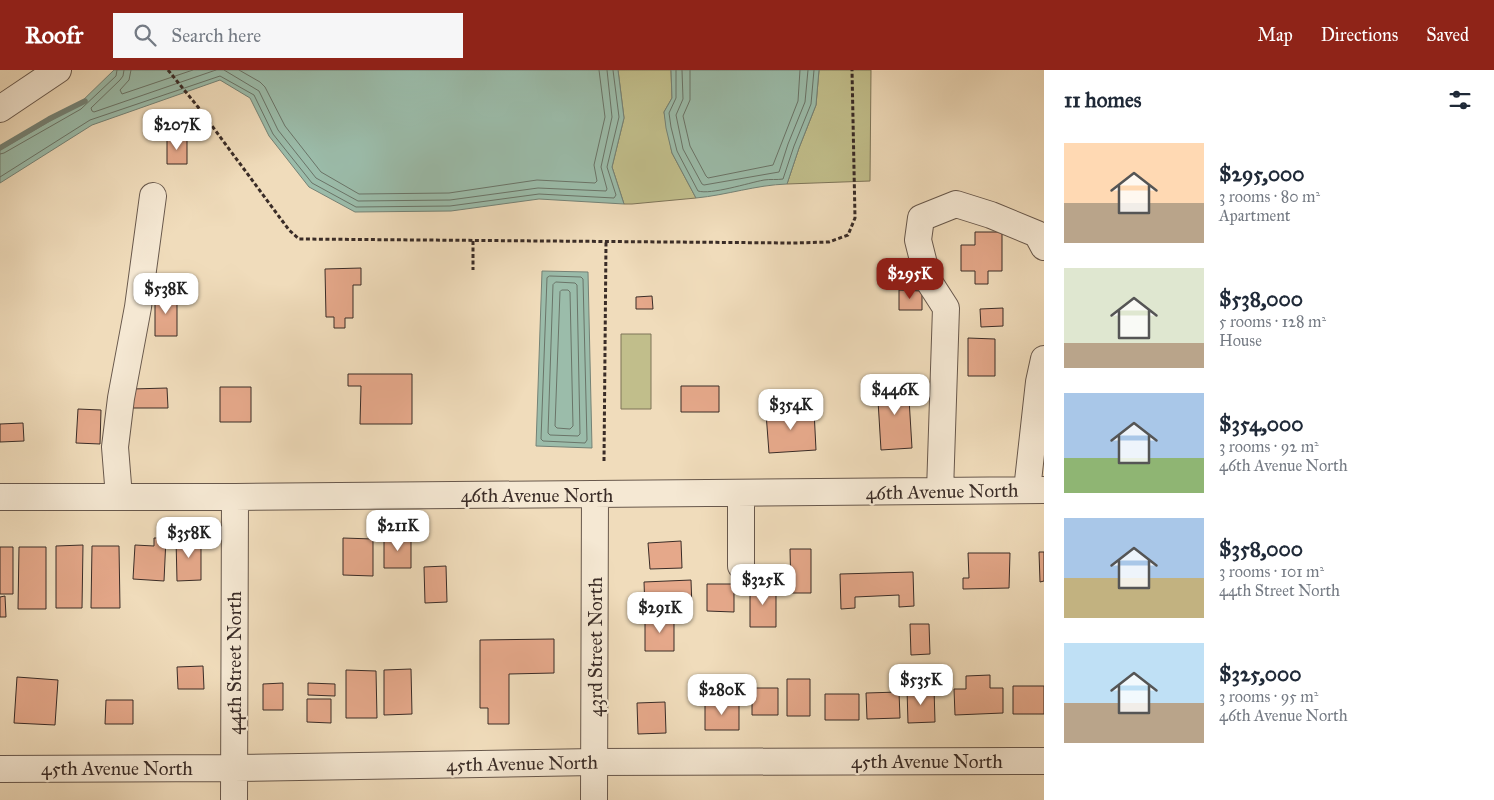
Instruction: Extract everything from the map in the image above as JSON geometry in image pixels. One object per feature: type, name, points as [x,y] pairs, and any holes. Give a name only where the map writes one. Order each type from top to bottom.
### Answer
[{"type":"street","points":[[0,109],[58,70]]},
{"type":"street","points":[[119,497],[116,437],[121,398],[138,307],[153,196]]},
{"type":"street","points":[[940,491],[946,308],[928,280],[918,240],[922,218],[956,204],[991,215],[1037,234],[1044,247]]},
{"type":"street","points":[[1036,490],[1039,382],[1044,359]]},
{"type":"street","name":"46th Avenue North","points":[[0,497],[235,497],[1036,490]]},
{"type":"street","points":[[741,493],[741,566]]},
{"type":"street","name":"43rd Street North","points":[[594,800],[596,494]]},
{"type":"street","name":"44th Street North","points":[[234,800],[235,497]]},
{"type":"street","name":"45th Avenue North","points":[[0,769],[234,768],[594,762],[1044,761]]},
{"type":"path","points":[[168,70],[198,107],[289,230],[299,239],[802,243],[830,242],[848,235],[855,218],[852,70]]},
{"type":"path","points":[[473,241],[473,270]]},
{"type":"path","points":[[604,461],[606,242]]},
{"type":"shaded area","points":[[618,70],[671,70],[672,98],[664,112],[672,153],[696,198],[624,204],[612,167],[624,118]]},
{"type":"shaded area","points":[[819,70],[871,70],[870,181],[787,184],[816,105]]},
{"type":"shaded area","points":[[621,334],[651,334],[651,409],[621,409]]},
{"type":"water","points":[[114,70],[618,70],[624,118],[612,167],[624,204],[539,199],[451,211],[355,212],[309,187],[269,136],[250,98],[220,80],[92,125],[0,183],[0,150],[78,105]]},
{"type":"water","points":[[671,70],[819,70],[816,105],[787,184],[764,186],[696,198],[672,153],[666,128],[664,112],[672,98]]},
{"type":"water","points":[[542,271],[588,272],[592,448],[536,446]]},
{"type":"building","points":[[187,137],[187,164],[167,164],[167,138]]},
{"type":"building","points":[[975,232],[1002,232],[1002,271],[988,271],[988,284],[975,284],[975,271],[961,271],[961,245],[975,245]]},
{"type":"building","points":[[361,268],[361,285],[353,285],[353,318],[345,318],[345,328],[334,328],[334,317],[326,317],[325,269]]},
{"type":"building","points":[[899,290],[922,291],[922,310],[899,310]]},
{"type":"building","points":[[155,295],[177,295],[177,336],[155,336]]},
{"type":"building","points":[[652,296],[653,309],[636,309],[636,297]]},
{"type":"building","points":[[1003,308],[1003,326],[981,327],[980,309]]},
{"type":"building","points":[[968,338],[995,339],[995,376],[968,376]]},
{"type":"building","points":[[348,374],[412,374],[412,424],[360,424],[361,386],[348,386]]},
{"type":"building","points":[[908,382],[912,448],[881,450],[877,384]]},
{"type":"building","points":[[681,386],[719,386],[719,412],[681,412]]},
{"type":"building","points":[[220,387],[251,387],[251,422],[220,422]]},
{"type":"building","points":[[167,388],[168,408],[132,408],[132,389]]},
{"type":"building","points":[[78,409],[101,410],[100,444],[76,443]]},
{"type":"building","points":[[814,410],[816,450],[769,453],[766,413]]},
{"type":"building","points":[[23,423],[24,441],[0,442],[0,424]]},
{"type":"building","points":[[384,535],[411,535],[411,568],[384,568]]},
{"type":"building","points":[[154,538],[166,538],[164,581],[133,579],[135,545],[154,546]]},
{"type":"building","points":[[201,538],[201,580],[177,581],[176,539]]},
{"type":"building","points":[[343,538],[373,539],[373,576],[343,575]]},
{"type":"building","points":[[681,541],[682,568],[650,569],[648,543]]},
{"type":"building","points":[[83,545],[82,608],[56,608],[56,546]]},
{"type":"building","points":[[92,546],[119,546],[120,608],[91,608]]},
{"type":"building","points":[[0,547],[13,547],[13,594],[0,594]]},
{"type":"building","points":[[19,547],[46,547],[46,609],[18,609]]},
{"type":"building","points":[[790,549],[811,549],[811,593],[791,593]]},
{"type":"building","points":[[1039,552],[1044,552],[1044,581],[1040,582]]},
{"type":"building","points":[[968,553],[1010,553],[1009,588],[963,589],[963,578],[969,578]]},
{"type":"building","points":[[446,566],[447,602],[425,603],[424,567]]},
{"type":"building","points":[[913,572],[914,606],[899,607],[899,595],[855,597],[855,608],[841,609],[840,574]]},
{"type":"building","points":[[691,580],[692,609],[645,610],[644,582]]},
{"type":"building","points":[[707,584],[734,584],[734,612],[707,611]]},
{"type":"building","points":[[750,584],[776,584],[776,627],[750,627]]},
{"type":"building","points":[[5,596],[6,617],[0,617],[0,597]]},
{"type":"building","points":[[645,617],[674,617],[674,651],[645,651]]},
{"type":"building","points":[[910,624],[929,624],[930,654],[911,655]]},
{"type":"building","points":[[554,639],[554,673],[509,674],[509,724],[488,724],[488,708],[480,708],[480,640]]},
{"type":"building","points":[[203,666],[204,689],[178,689],[177,667]]},
{"type":"building","points":[[411,669],[412,714],[384,715],[384,670]]},
{"type":"building","points":[[346,670],[376,671],[377,718],[346,718]]},
{"type":"building","points":[[990,675],[990,688],[1003,688],[1003,713],[955,715],[954,689],[966,689],[966,676]]},
{"type":"building","points":[[17,677],[58,680],[55,725],[14,723]]},
{"type":"building","points":[[787,679],[810,679],[810,716],[787,716]]},
{"type":"building","points":[[283,683],[283,710],[263,710],[263,684]]},
{"type":"building","points":[[308,683],[335,684],[335,696],[308,695]]},
{"type":"building","points":[[1013,686],[1044,686],[1044,714],[1013,714]]},
{"type":"building","points":[[752,688],[778,688],[778,715],[752,715]]},
{"type":"building","points":[[934,688],[935,722],[908,723],[907,689]]},
{"type":"building","points":[[899,692],[900,718],[867,719],[866,693]]},
{"type":"building","points":[[825,694],[859,694],[859,720],[825,720]]},
{"type":"building","points":[[307,699],[331,699],[331,723],[307,722]]},
{"type":"building","points":[[106,700],[133,700],[133,724],[105,724]]},
{"type":"building","points":[[665,702],[666,733],[638,734],[637,703]]},
{"type":"building","points":[[705,702],[739,702],[739,730],[705,730]]},
{"type":"waterway","points":[[0,148],[49,119],[85,101]]}]
